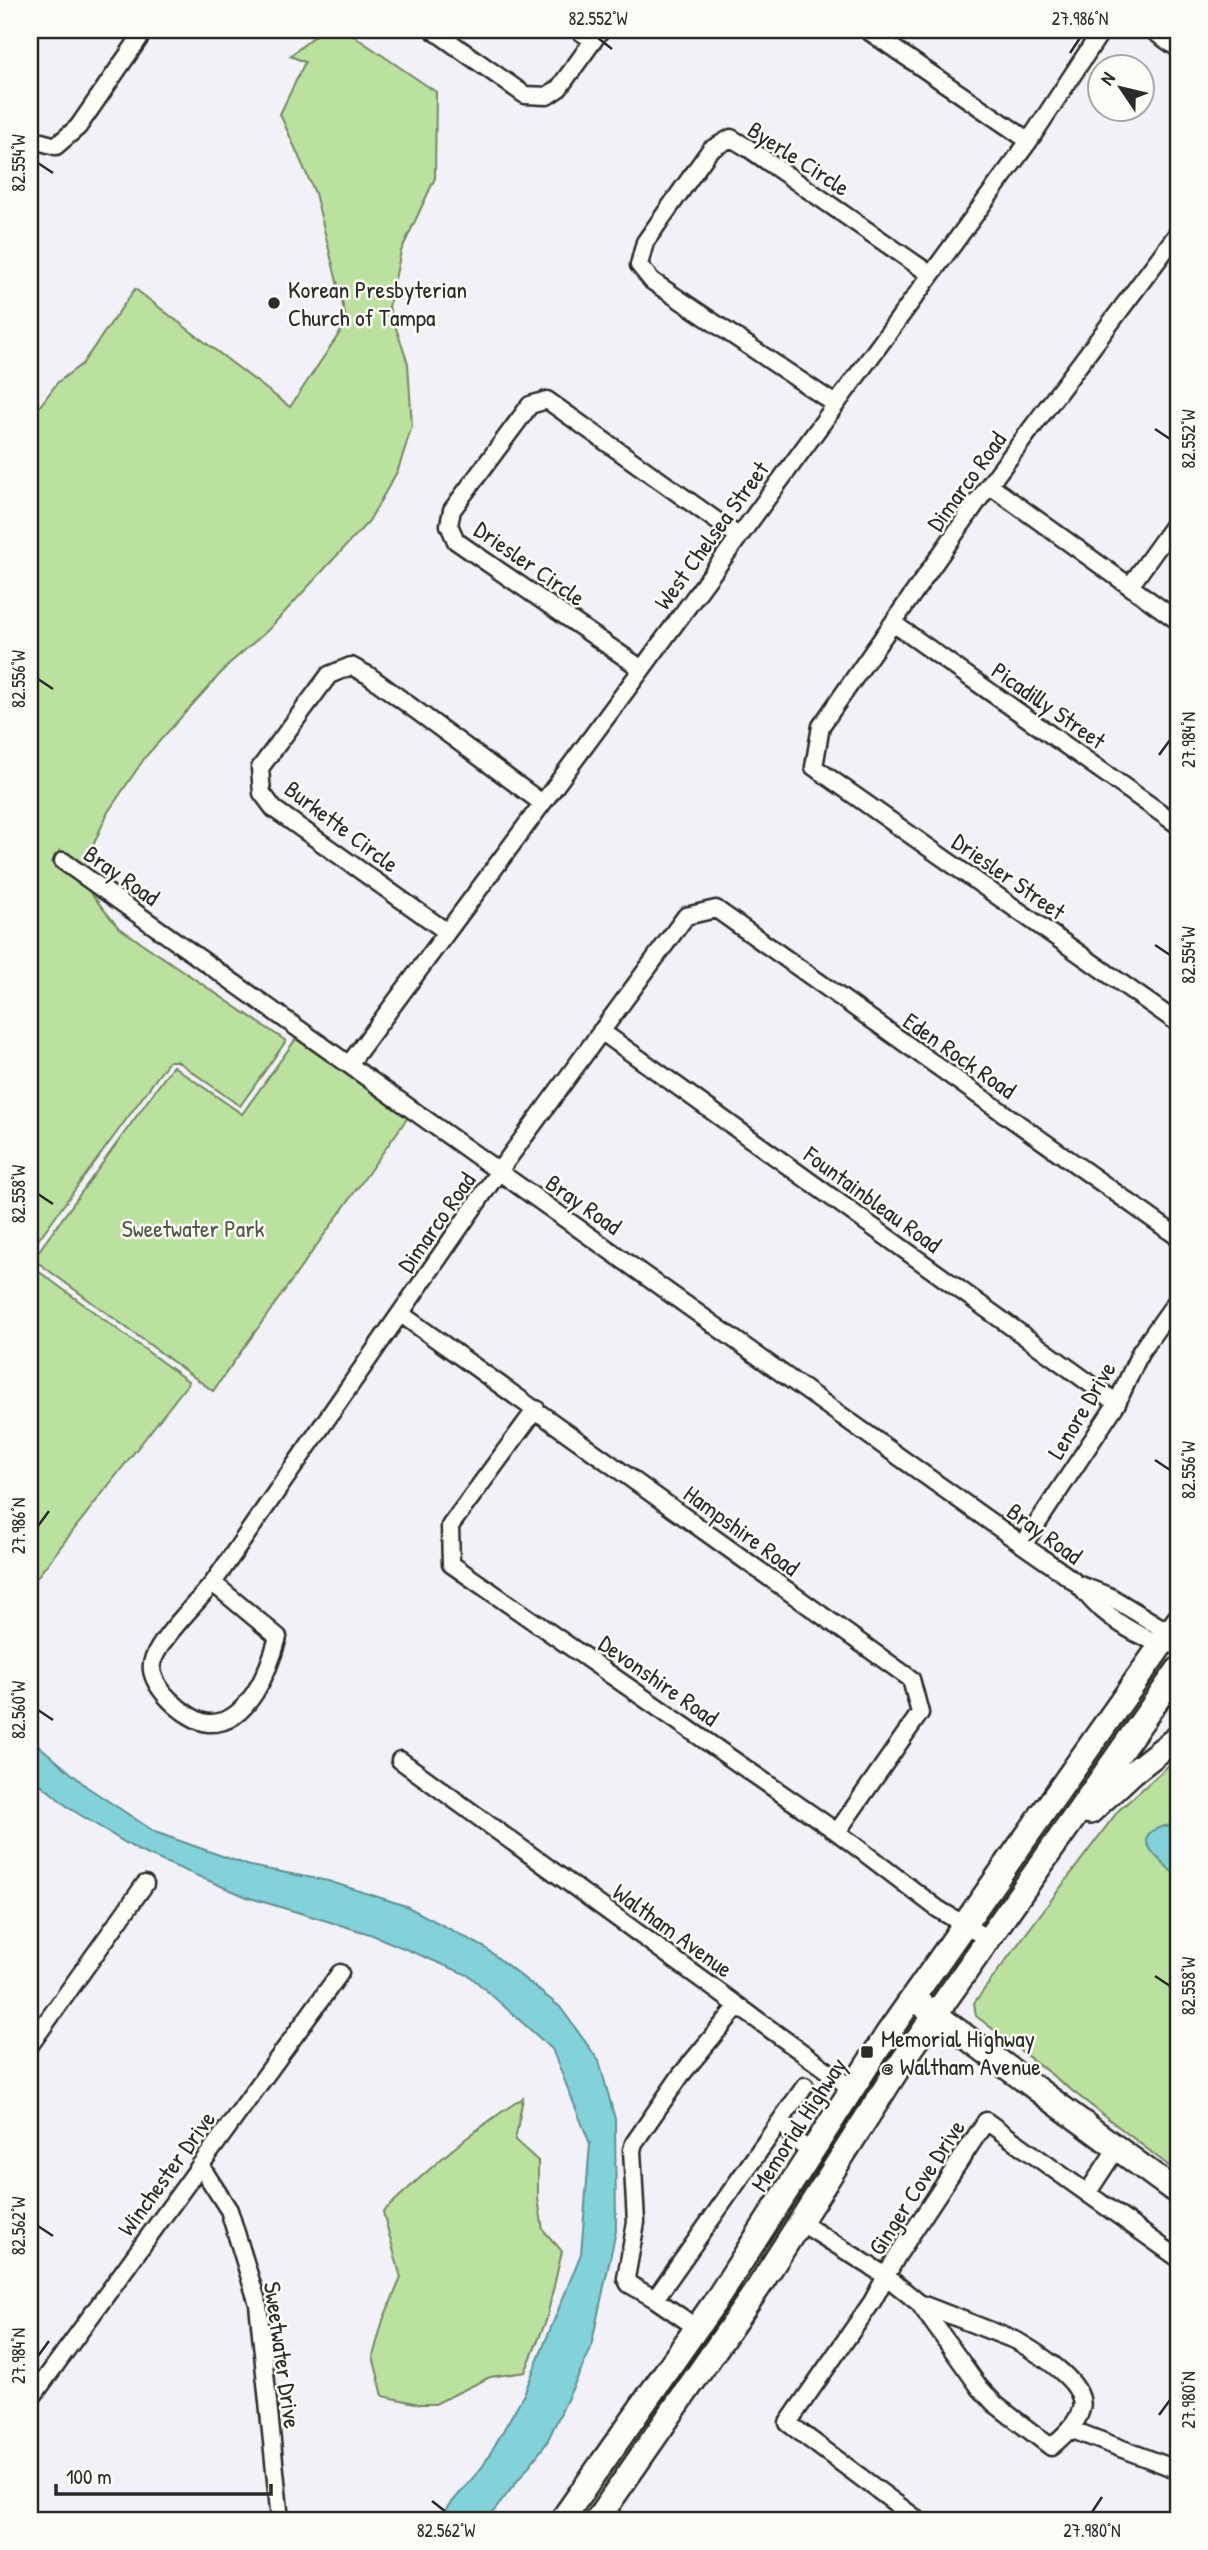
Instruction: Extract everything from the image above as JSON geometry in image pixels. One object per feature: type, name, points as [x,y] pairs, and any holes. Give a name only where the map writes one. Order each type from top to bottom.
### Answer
[{"type":"main road","points":[[1158,30],[1178,44]]},
{"type":"main road","points":[[597,2520],[720,2344],[874,2103],[1163,1692],[1168,1676],[1171,1646]]},
{"type":"main road","name":"Memorial Highway","points":[[562,2520],[697,2328],[802,2146],[851,2088],[964,1924],[1171,1646]]},
{"type":"main road","points":[[1059,1839],[1132,1773],[1178,1737]]},
{"type":"main road","points":[[912,1998],[1178,2193]]},
{"type":"main road","points":[[851,2088],[874,2103]]},
{"type":"main road","points":[[697,2328],[720,2344]]},
{"type":"street","points":[[30,139],[56,146],[78,127],[145,30]]},
{"type":"street","points":[[433,30],[525,95],[547,96],[559,88],[597,35],[578,30]]},
{"type":"street","points":[[867,30],[1029,141]]},
{"type":"street","name":"West Chelsea Street","points":[[350,1063],[1029,141],[1102,30]]},
{"type":"street","name":"Byerle Circle","points":[[835,404],[652,281],[639,265],[645,242],[710,150],[731,138],[930,274]]},
{"type":"street","name":"Dimarco Road","points":[[814,767],[821,726],[989,485],[1178,233]]},
{"type":"street","name":"Driesler Circle","points":[[642,669],[456,541],[449,525],[452,510],[530,405],[547,400],[738,536]]},
{"type":"street","points":[[989,485],[1178,621]]},
{"type":"street","points":[[1130,586],[1178,519]]},
{"type":"street","name":"Picadilly Street","points":[[893,623],[1178,825]]},
{"type":"street","name":"Burkette Circle","points":[[447,932],[274,809],[262,793],[260,768],[329,675],[351,666],[368,675],[542,803]]},
{"type":"street","name":"Driesler Street","points":[[814,767],[1178,1023]]},
{"type":"street","name":"Bray Road","points":[[63,860],[1078,1585],[1111,1597],[1171,1646]]},
{"type":"street","name":"Dimarco Road","points":[[213,1583],[278,1637],[271,1665],[245,1707],[220,1721],[206,1723],[176,1707],[154,1681],[152,1662],[162,1644],[213,1583],[499,1171],[685,916],[716,909]]},
{"type":"street","name":"Eden Rock Road","points":[[716,909],[1178,1237]]},
{"type":"street","name":"Fountainbleau Road","points":[[601,1031],[1118,1403]]},
{"type":"street","name":"Lenore Drive","points":[[1023,1545],[1118,1403],[1141,1351],[1178,1299]]},
{"type":"street","name":"Hampshire Road","points":[[401,1314],[911,1679],[920,1713],[837,1832]]},
{"type":"street","name":"Devonshire Road","points":[[536,1409],[450,1526],[451,1564],[837,1832],[938,1909],[988,1939]]},
{"type":"street","name":"Waltham Avenue","points":[[400,1760],[851,2088]]},
{"type":"street","points":[[30,2045],[145,1884]]},
{"type":"street","name":"Winchester Drive","points":[[30,2400],[340,1973]]},
{"type":"street","points":[[697,2328],[629,2284],[626,2278],[636,2222],[632,2150],[634,2143],[681,2076],[738,2006]]},
{"type":"street","points":[[655,2299],[805,2086]]},
{"type":"street","points":[[782,2119],[802,2146]]},
{"type":"street","name":"Ginger Cove Drive","points":[[918,2520],[788,2423],[872,2302],[897,2256],[986,2120],[1178,2258]]},
{"type":"street","points":[[771,2137],[802,2146]]},
{"type":"street","points":[[1088,2192],[1117,2148]]},
{"type":"street","name":"Sweetwater Drive","points":[[200,2165],[229,2210],[258,2304],[280,2520]]},
{"type":"street","name":"Ginger Cove Drive","points":[[800,2222],[886,2276],[919,2303],[980,2388],[995,2404],[1051,2447],[1070,2429],[1081,2409],[1081,2399],[1077,2388],[1068,2377],[1017,2342],[919,2303]]},
{"type":"street","points":[[1070,2429],[1178,2470]]},
{"type":"green space","points":[[322,30],[345,30],[436,92],[435,178],[401,251],[389,307],[408,364],[412,426],[398,470],[369,521],[268,630],[230,663],[146,756],[108,812],[84,866],[60,850],[52,862],[84,885],[118,927],[286,1041],[240,1106],[177,1061],[169,1061],[30,1251],[30,419],[58,382],[82,364],[135,289],[290,407],[347,322],[315,193],[280,114],[305,62],[290,56]]},
{"type":"green space","name":"Sweetwater Park","points":[[296,1039],[408,1117],[213,1391],[33,1259],[173,1066],[242,1114]]},
{"type":"green space","points":[[30,1265],[189,1382],[30,1586]]},
{"type":"green space","points":[[1178,1757],[1178,2173],[976,2016],[974,2003],[1118,1811]]},
{"type":"green space","points":[[523,2098],[515,2140],[538,2161],[538,2199],[543,2230],[562,2251],[546,2321],[525,2372],[490,2377],[435,2404],[419,2404],[383,2396],[373,2356],[383,2320],[401,2278],[383,2212],[467,2137]]},
{"type":"water","points":[[30,1738],[87,1787],[155,1832],[250,1866],[328,1881],[406,1906],[484,1947],[560,2007],[599,2061],[615,2119],[616,2231],[590,2351],[546,2444],[487,2520],[437,2520],[483,2466],[524,2394],[581,2254],[590,2144],[552,2049],[470,1976],[370,1934],[247,1897],[139,1851],[69,1808],[30,1775]]},
{"type":"water","points":[[1171,1825],[1178,1827],[1178,1878],[1156,1857],[1147,1841],[1148,1835],[1156,1829]]},
{"type":"place","name":"Korean Presbyterian Church of Tampa","points":[[274,303]]},
{"type":"place","name":"Memorial Highway @ Waltham Avenue","points":[[867,2052]]}]
